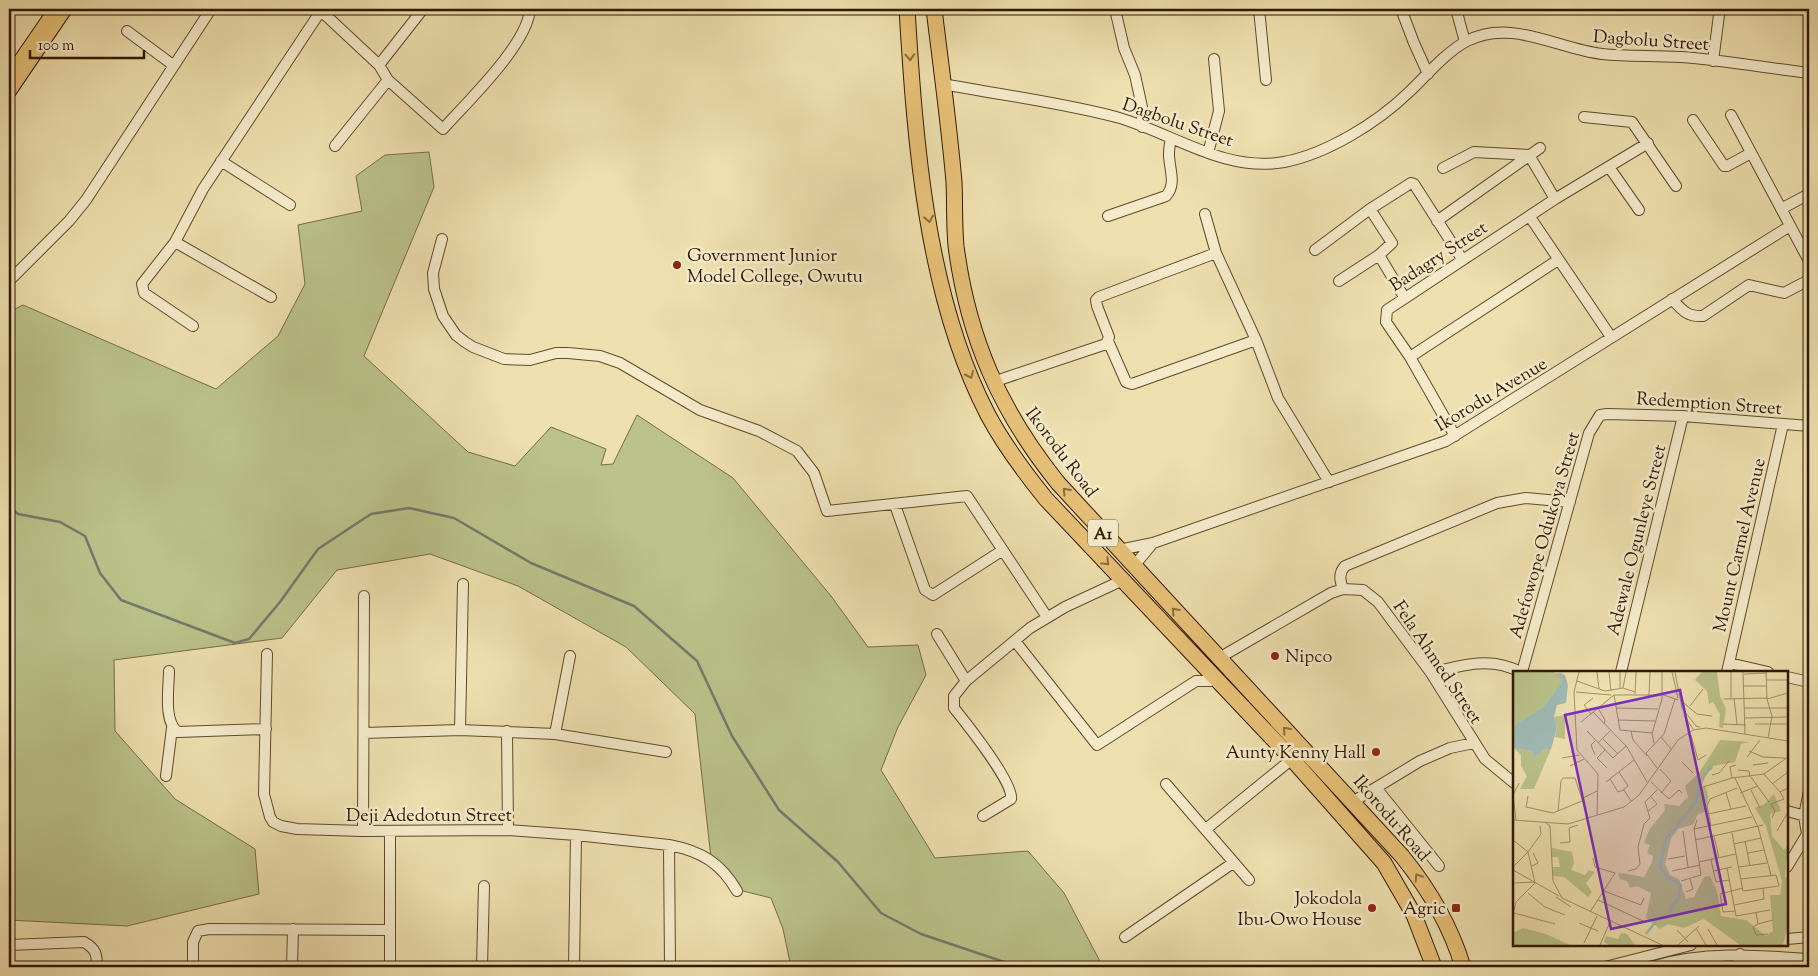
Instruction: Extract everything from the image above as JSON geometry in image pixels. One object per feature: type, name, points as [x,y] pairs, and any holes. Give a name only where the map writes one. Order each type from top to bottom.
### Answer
[{"type":"highway","name":"Ikorodu Road","points":[[907,9],[914,115],[922,187],[948,308],[965,364],[988,415],[1028,477],[1046,499],[1292,759],[1384,864],[1414,915],[1434,967]]},
{"type":"highway","name":"Ikorodu Road","points":[[934,9],[961,276],[976,339],[993,382],[1018,428],[1037,457],[1119,550],[1354,801],[1416,873],[1437,910],[1462,967]]},
{"type":"main road","points":[[9,76],[54,9]]},
{"type":"main road","points":[[9,93],[66,9]]},
{"type":"street","points":[[9,281],[69,221],[86,200],[211,9]]},
{"type":"street","points":[[379,65],[423,9]]},
{"type":"street","points":[[193,326],[144,293],[142,284],[175,242],[203,189],[320,10],[379,65],[388,80],[443,129],[510,52],[526,23],[530,9]]},
{"type":"street","points":[[1115,9],[1124,48],[1134,75],[1142,107],[1142,127]]},
{"type":"street","points":[[1259,9],[1266,80]]},
{"type":"street","points":[[1401,9],[1428,74]]},
{"type":"street","points":[[1456,9],[1465,42]]},
{"type":"street","points":[[1713,61],[1719,14]]},
{"type":"street","points":[[127,31],[173,65]]},
{"type":"street","name":"Dagbolu Street","points":[[943,84],[1081,109],[1118,118],[1224,158],[1283,162],[1329,146],[1383,115],[1465,42],[1488,33],[1509,32],[1581,51],[1604,54],[1667,56],[1809,73]]},
{"type":"street","points":[[1208,153],[1219,112],[1214,59]]},
{"type":"street","points":[[335,146],[388,80]]},
{"type":"street","points":[[1731,115],[1809,261]]},
{"type":"street","points":[[1584,117],[1628,120],[1635,125],[1676,186]]},
{"type":"street","points":[[1693,120],[1724,166],[1751,153]]},
{"type":"street","points":[[1108,216],[1166,196],[1171,191],[1169,154],[1171,138]]},
{"type":"street","name":"Badagry Street","points":[[1455,436],[1410,357],[1386,322],[1387,310],[1555,199],[1648,143]]},
{"type":"street","points":[[1437,221],[1540,148]]},
{"type":"street","points":[[1444,168],[1474,152],[1529,155]]},
{"type":"street","points":[[1529,155],[1555,199]]},
{"type":"street","points":[[221,161],[290,205]]},
{"type":"street","points":[[1609,167],[1639,210]]},
{"type":"street","points":[[1315,250],[1370,209],[1411,182],[1462,259]]},
{"type":"street","points":[[1781,209],[1809,194]]},
{"type":"street","points":[[1339,281],[1391,245],[1391,241],[1370,209]]},
{"type":"street","points":[[1205,214],[1216,254],[1256,340],[1278,398],[1328,482]]},
{"type":"street","points":[[1530,217],[1611,337]]},
{"type":"street","name":"Ikorodu Avenue","points":[[1119,550],[1153,543],[1434,446],[1455,436],[1790,226]]},
{"type":"street","points":[[442,239],[433,272],[438,304],[448,325],[473,347],[504,359],[530,360],[556,353],[584,354],[611,359],[700,410],[759,431],[797,451],[814,474],[827,511],[967,496],[1047,617]]},
{"type":"street","points":[[175,242],[271,297]]},
{"type":"street","points":[[1216,254],[1099,297],[1097,306],[1109,337],[1108,341],[1126,382],[1132,384],[1256,340]]},
{"type":"street","points":[[1379,255],[1404,297]]},
{"type":"street","points":[[1410,357],[1558,260]]},
{"type":"street","points":[[1672,299],[1686,314],[1703,316],[1749,285],[1784,293],[1809,280]]},
{"type":"street","points":[[993,382],[1106,344],[1108,341]]},
{"type":"street","name":"Redemption Street","points":[[1607,414],[1683,416],[1809,426]]},
{"type":"street","name":"Adefowope Odukoya Street","points":[[1521,671],[1589,433],[1600,416],[1607,414]]},
{"type":"street","name":"Adewale Ogunleye Street","points":[[1621,671],[1683,416]]},
{"type":"street","name":"Mount Carmel Avenue","points":[[1728,667],[1783,424]]},
{"type":"street","points":[[1219,658],[1314,601],[1343,589],[1340,571],[1345,566],[1496,502],[1526,498],[1570,502]]},
{"type":"street","points":[[895,505],[925,590],[930,594],[973,571],[1003,550]]},
{"type":"street","points":[[1134,566],[1153,543]]},
{"type":"street","points":[[984,816],[1011,799],[1012,796],[997,767],[954,708],[954,696],[966,681],[1014,641],[1047,617],[1124,580]]},
{"type":"street","points":[[460,730],[463,584]]},
{"type":"street","name":"Fela Ahmed Street","points":[[1343,589],[1364,590],[1370,595],[1401,631],[1431,673],[1474,743],[1495,769],[1513,781]]},
{"type":"street","points":[[363,832],[364,596]]},
{"type":"street","points":[[937,634],[966,681]]},
{"type":"street","points":[[1014,641],[1097,745],[1196,681],[1210,680],[1216,677]]},
{"type":"street","name":"Deji Adedotun Street","points":[[267,654],[264,794],[270,817],[273,822],[280,826],[297,829],[363,832],[508,830],[576,835],[669,846],[682,848],[718,864],[737,891]]},
{"type":"street","points":[[555,734],[570,656]]},
{"type":"street","points":[[1431,673],[1478,663],[1505,666],[1518,671]]},
{"type":"street","points":[[1728,667],[1760,671]]},
{"type":"street","points":[[166,776],[172,728],[169,720],[170,671]]},
{"type":"street","points":[[1788,677],[1809,682]]},
{"type":"street","points":[[172,728],[178,732],[266,729]]},
{"type":"street","points":[[364,733],[460,730],[555,734],[666,752]]},
{"type":"street","points":[[507,731],[508,830]]},
{"type":"street","points":[[1354,801],[1377,789],[1420,760],[1450,748],[1474,743]]},
{"type":"street","points":[[1206,829],[1292,759]]},
{"type":"street","points":[[1166,784],[1206,829],[1233,864],[1249,880]]},
{"type":"street","points":[[1377,789],[1440,866]]},
{"type":"street","points":[[1788,865],[1807,834],[1809,790]]},
{"type":"street","points":[[1788,811],[1807,816]]},
{"type":"street","points":[[390,832],[390,967]]},
{"type":"street","points":[[574,967],[576,835]]},
{"type":"street","points":[[669,846],[670,967]]},
{"type":"street","points":[[1125,937],[1233,864]]},
{"type":"street","points":[[482,967],[484,886]]},
{"type":"street","points":[[193,967],[193,942],[198,932],[209,929],[390,930]]},
{"type":"street","points":[[292,967],[293,929]]},
{"type":"street","points":[[1788,939],[1809,937]]},
{"type":"street","points":[[9,945],[84,942],[93,947],[97,953],[97,967]]},
{"type":"street","points":[[1605,967],[1687,946]]},
{"type":"street","points":[[1651,967],[1667,962],[1809,959]]},
{"type":"street","points":[[1738,960],[1765,960],[1808,967]]},
{"type":"green space","points":[[429,152],[434,187],[364,356],[468,452],[515,466],[551,427],[606,449],[601,465],[613,464],[637,415],[733,478],[831,596],[868,647],[918,645],[926,675],[898,727],[881,770],[935,858],[1028,851],[1064,893],[1103,967],[791,967],[783,929],[771,898],[739,890],[711,858],[695,714],[626,647],[518,586],[430,554],[337,570],[282,638],[114,660],[115,731],[175,799],[255,849],[259,894],[127,926],[9,920],[9,312],[23,305],[216,389],[278,336],[305,284],[298,225],[362,211],[356,176],[385,155]]},
{"type":"waterway","points":[[9,506],[18,514],[60,522],[85,536],[100,573],[121,600],[235,643],[249,639],[280,602],[318,549],[371,514],[409,508],[454,518],[531,563],[634,606],[697,661],[732,736],[779,810],[838,862],[881,913],[921,934],[1019,967]]},
{"type":"place","name":"Government Junior Model College, Owutu","points":[[677,265]]},
{"type":"place","name":"Nipco","points":[[1275,656]]},
{"type":"place","name":"Aunty Kenny Hall","points":[[1376,752]]},
{"type":"place","name":"Jokodola Ibu-Owo House","points":[[1372,908]]},
{"type":"place","name":"Agric","points":[[1456,908]]}]
